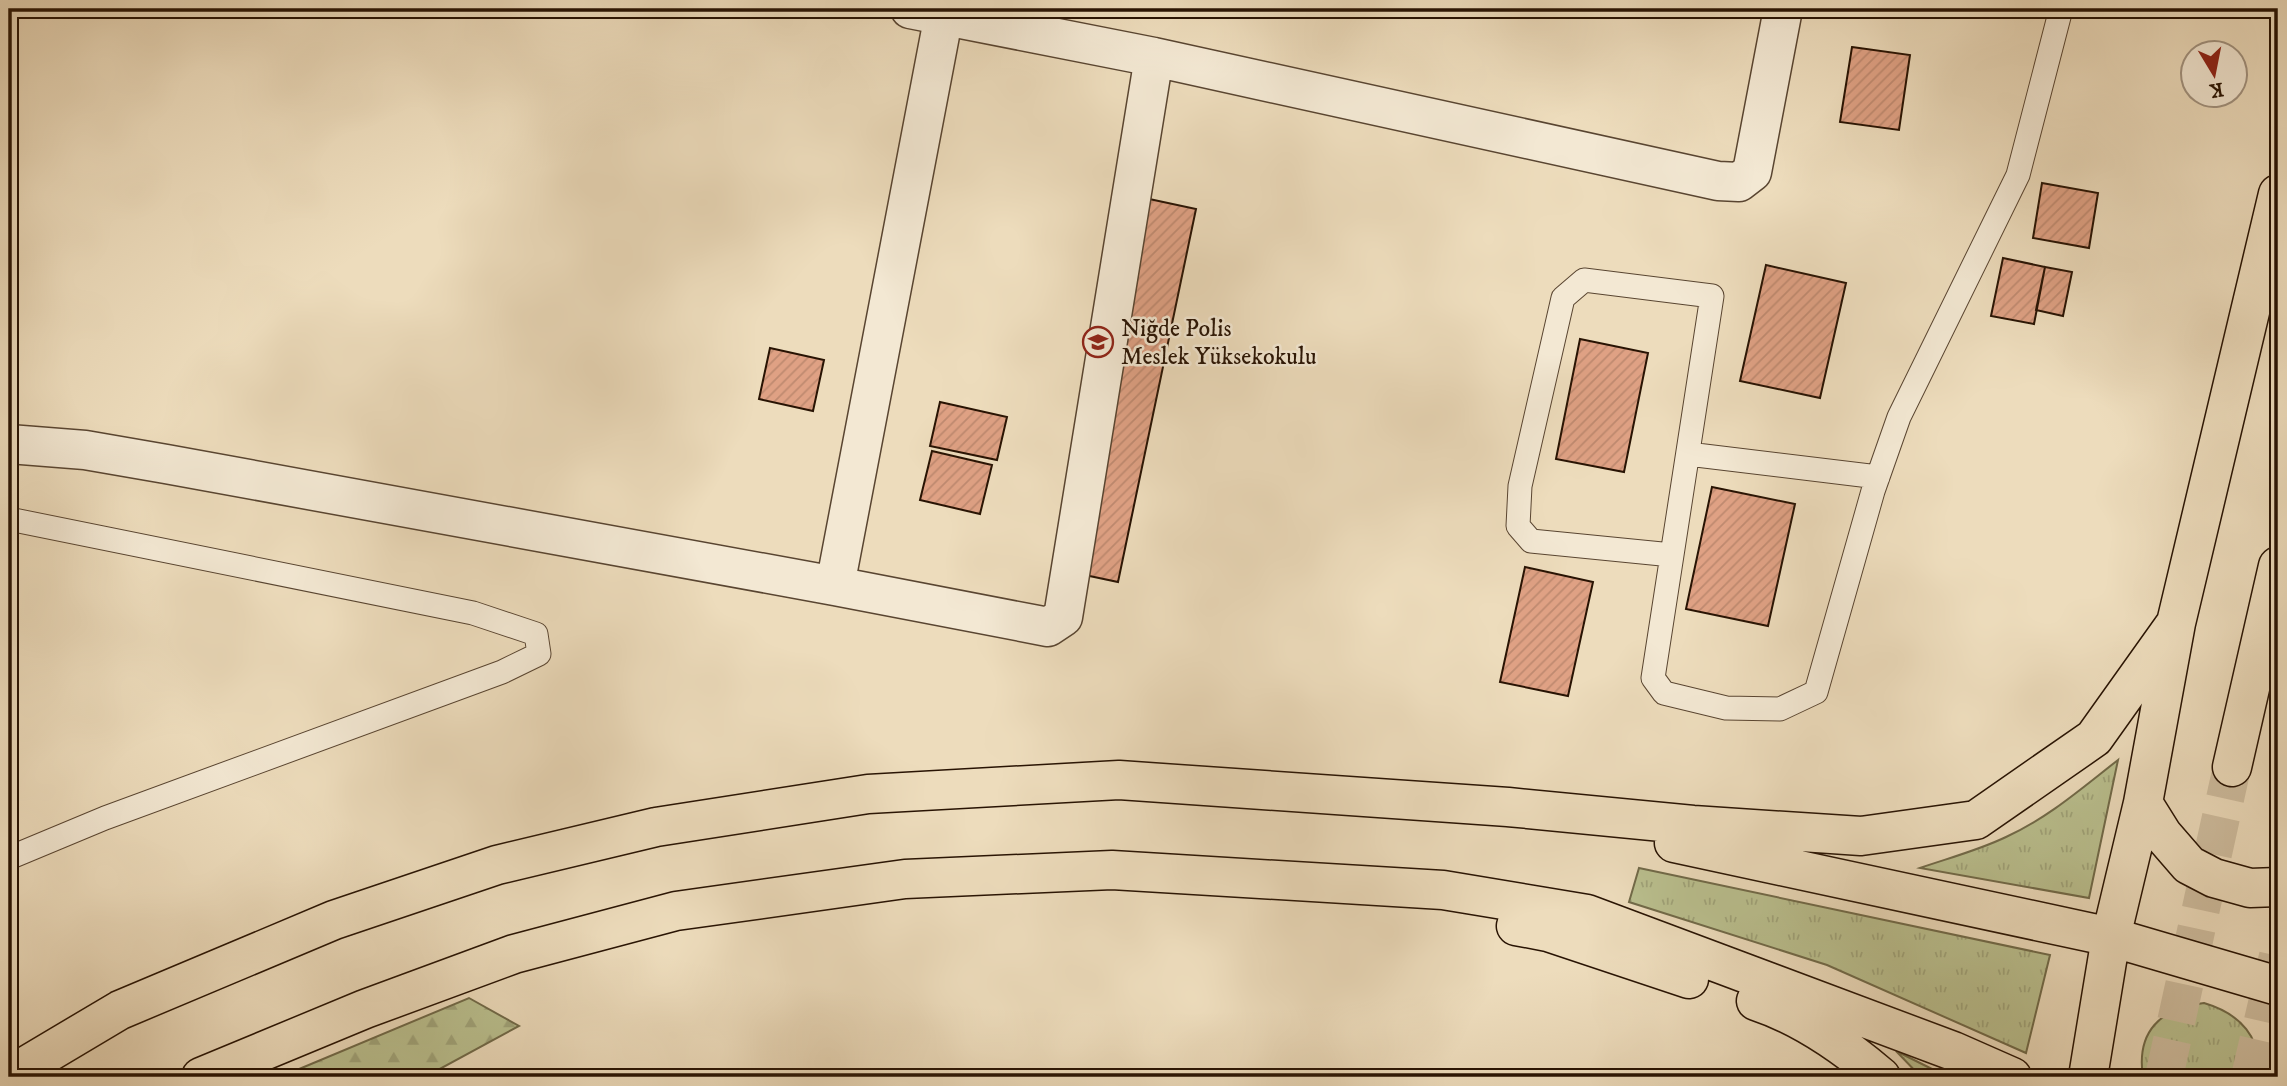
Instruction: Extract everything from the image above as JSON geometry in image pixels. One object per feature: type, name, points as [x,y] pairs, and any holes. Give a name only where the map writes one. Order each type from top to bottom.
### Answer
[{"type":"highway","points":[[2088,1077],[2111,937],[2143,803],[2176,623],[2278,194]]},
{"type":"highway","points":[[2232,767],[2278,566]]},
{"type":"highway","points":[[9,1076],[120,1010],[334,920],[497,865],[656,827],[868,794],[1119,780],[1508,807],[1693,825],[1861,836],[1976,820],[2095,738],[2176,623]]},
{"type":"highway","points":[[2143,803],[2164,835],[2189,865],[2214,878],[2250,888],[2278,887]]},
{"type":"highway","points":[[1508,807],[2111,937],[2278,986]]},
{"type":"highway","points":[[201,1077],[365,1010],[514,954],[676,911],[905,879],[1112,870],[1443,890],[1587,914],[1953,1051],[2012,1077]]},
{"type":"highway","points":[[1112,870],[1401,903],[1548,932],[1773,1007],[1850,1051],[1881,1077]]},
{"type":"street","points":[[835,586],[933,11],[1718,181],[1740,182],[1752,172],[1783,9]]},
{"type":"street","points":[[9,444],[85,450],[1048,627],[1063,617],[1154,57]]},
{"type":"lane","points":[[1672,555],[1531,541],[1518,526],[1520,486],[1563,298],[1584,280],[1712,296],[1688,454],[1653,678],[1664,693],[1726,708],[1780,709],[1816,692],[1878,477],[1899,417],[2018,175],[2061,9]]},
{"type":"lane","points":[[1688,454],[1878,477]]},
{"type":"lane","points":[[9,519],[473,613],[536,634],[539,654],[502,672],[105,818],[9,858]]},
{"type":"green space","points":[[2118,760],[2089,898],[1920,868],[1985,846],[2036,821]]},
{"type":"green space","points":[[1639,868],[2050,955],[2026,1053],[1827,965],[1629,902]]},
{"type":"green space","points":[[469,998],[519,1026],[425,1077],[280,1077]]},
{"type":"green space","points":[[2204,1003],[2228,1013],[2246,1029],[2256,1050],[2254,1077],[2143,1077],[2143,1047],[2154,1025],[2175,1010]]},
{"type":"green space","points":[[1896,1051],[1948,1077],[1921,1077]]},
{"type":"building","points":[[1852,47],[1910,55],[1899,130],[1840,122]]},
{"type":"building","points":[[2042,183],[2098,193],[2089,248],[2033,238]]},
{"type":"building","points":[[1140,197],[1196,209],[1118,582],[1061,570]]},
{"type":"building","points":[[2003,258],[2045,267],[2034,324],[1991,316]]},
{"type":"building","points":[[1766,265],[1846,283],[1820,398],[1740,381]]},
{"type":"building","points":[[2045,267],[2072,272],[2063,316],[2036,310]]},
{"type":"building","points":[[1580,339],[1648,353],[1624,472],[1556,459]]},
{"type":"building","points":[[770,348],[824,360],[813,411],[759,399]]},
{"type":"building","points":[[940,402],[1007,417],[997,460],[930,446]]},
{"type":"building","points":[[932,451],[992,465],[980,514],[920,500]]},
{"type":"building","points":[[1712,487],[1795,504],[1768,626],[1686,609]]},
{"type":"building","points":[[1525,567],[1593,582],[1568,696],[1500,682]]},
{"type":"tunnel","points":[[2164,1077],[2232,767]]},
{"type":"tunnel","points":[[2250,1077],[2278,956]]},
{"type":"place","name":"Niğde Polis Meslek Yüksekokulu","points":[[1098,342]]}]
